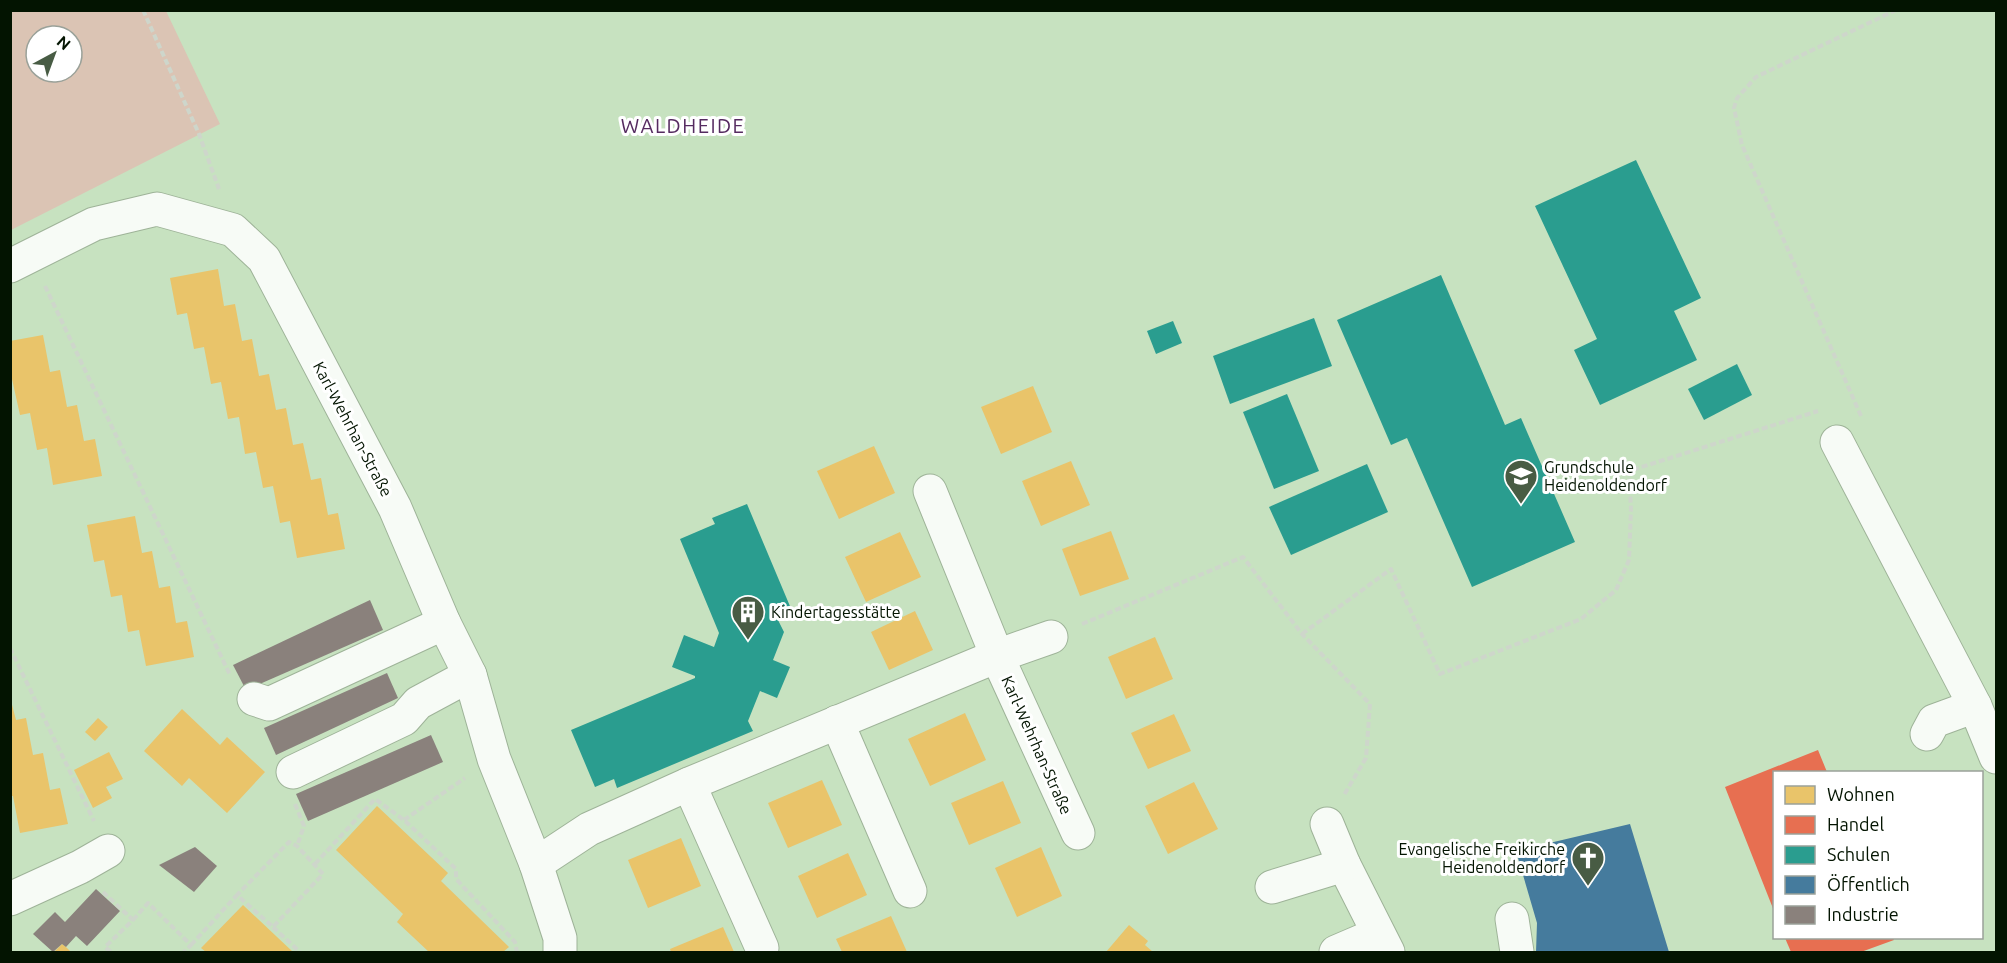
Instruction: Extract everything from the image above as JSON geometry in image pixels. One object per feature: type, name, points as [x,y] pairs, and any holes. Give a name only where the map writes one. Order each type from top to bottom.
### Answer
[{"type":"street","name":"Karl-Wehrhan-Straße","points":[[20,261],[94,224],[157,209],[233,230],[264,259],[394,508],[444,623],[470,675],[494,759],[536,864],[560,938],[560,952]]},
{"type":"street","points":[[1837,442],[1975,706],[1996,757]]},
{"type":"street","name":"Karl-Wehrhan-Straße","points":[[930,491],[997,656],[1078,834]]},
{"type":"street","points":[[244,691],[269,704],[444,623]]},
{"type":"street","name":"Karl-Wehrhan-Straße","points":[[536,864],[589,829],[689,784],[997,656],[1051,637]]},
{"type":"street","points":[[292,784],[404,719],[418,703],[470,675]]},
{"type":"street","points":[[1927,734],[1934,721],[1975,706]]},
{"type":"street","points":[[837,722],[910,891]]},
{"type":"street","points":[[689,784],[762,948]]},
{"type":"street","points":[[1327,824],[1344,865],[1383,943],[1336,952]]},
{"type":"street","points":[[10,899],[80,867],[108,851]]},
{"type":"street","points":[[1272,887],[1344,865]]},
{"type":"street","points":[[1512,919],[1517,952]]},
{"type":"path","points":[[143,10],[199,134],[233,230]]},
{"type":"path","points":[[1863,422],[1742,145],[1734,108],[1737,98],[1756,77],[1896,10]]},
{"type":"path","points":[[20,261],[244,691]]},
{"type":"path","points":[[1302,634],[1391,568],[1440,674],[1581,619],[1616,590],[1629,560],[1629,471],[1788,420]]},
{"type":"path","points":[[1051,637],[1244,557],[1302,634],[1370,704],[1366,758],[1327,824]]},
{"type":"path","points":[[10,648],[108,851]]},
{"type":"path","points":[[404,820],[494,759]]},
{"type":"path","points":[[292,784],[304,826],[297,846]]},
{"type":"path","points":[[315,864],[375,799],[404,820],[456,869],[456,879],[515,942],[517,952]]},
{"type":"path","points":[[184,952],[289,843],[297,846],[322,874],[273,927]]},
{"type":"path","points":[[80,867],[133,920]]},
{"type":"path","points":[[237,895],[300,952]]},
{"type":"path","points":[[111,952],[105,947],[148,903],[191,945]]},
{"type":"shaded area","points":[[11,10],[166,11],[220,124],[11,230]]},
{"type":"building: Wohnen","points":[[218,269],[224,306],[235,304],[242,341],[252,339],[259,376],[269,374],[276,410],[286,408],[293,445],[303,443],[311,480],[321,478],[328,515],[338,513],[345,549],[297,558],[290,521],[280,523],[273,486],[263,488],[256,452],[245,454],[239,417],[228,419],[221,382],[211,384],[204,347],[194,349],[187,313],[177,315],[170,278]]},
{"type":"building: Wohnen","points":[[43,335],[50,372],[60,370],[67,407],[77,405],[84,441],[95,439],[102,476],[53,485],[47,448],[37,450],[30,413],[20,415],[12,379],[10,379],[10,341]]},
{"type":"building: Wohnen","points":[[1033,386],[1052,432],[1001,454],[981,407]]},
{"type":"building: Wohnen","points":[[874,446],[895,493],[839,519],[817,471]]},
{"type":"building: Wohnen","points":[[1071,461],[1090,505],[1041,526],[1022,481]]},
{"type":"building: Wohnen","points":[[135,516],[142,553],[152,551],[159,588],[170,586],[176,623],[187,621],[194,657],[146,666],[139,630],[128,632],[122,595],[111,597],[104,560],[94,562],[87,525]]},
{"type":"building: Wohnen","points":[[1111,531],[1129,579],[1080,596],[1062,549]]},
{"type":"building: Wohnen","points":[[900,532],[921,577],[866,602],[845,557]]},
{"type":"building: Wohnen","points":[[915,611],[933,650],[889,670],[871,632]]},
{"type":"building: Wohnen","points":[[1155,637],[1173,679],[1126,699],[1108,657]]},
{"type":"building: Wohnen","points":[[10,697],[16,720],[26,718],[33,755],[43,753],[50,790],[60,788],[68,824],[20,833],[13,796],[10,796]]},
{"type":"building: Wohnen","points":[[182,709],[220,745],[227,737],[265,772],[227,813],[189,778],[182,786],[144,751]]},
{"type":"building: Wohnen","points":[[965,713],[986,760],[930,786],[908,739]]},
{"type":"building: Wohnen","points":[[1174,714],[1191,751],[1148,769],[1131,733]]},
{"type":"building: Wohnen","points":[[98,718],[108,727],[95,741],[85,732]]},
{"type":"building: Wohnen","points":[[109,752],[123,779],[106,787],[112,798],[93,808],[74,770]]},
{"type":"building: Wohnen","points":[[822,780],[842,825],[788,848],[768,803]]},
{"type":"building: Wohnen","points":[[1003,781],[1021,823],[969,845],[951,803]]},
{"type":"building: Wohnen","points":[[1194,782],[1218,829],[1168,854],[1145,806]]},
{"type":"building: Wohnen","points":[[377,806],[448,873],[441,881],[509,947],[503,952],[429,952],[397,922],[403,914],[336,850]]},
{"type":"building: Wohnen","points":[[681,838],[701,886],[648,908],[628,860]]},
{"type":"building: Wohnen","points":[[1041,847],[1062,896],[1017,917],[995,868]]},
{"type":"building: Wohnen","points":[[848,853],[867,895],[817,918],[798,876]]},
{"type":"building: Wohnen","points":[[243,905],[293,952],[206,952],[201,948]]},
{"type":"building: Wohnen","points":[[891,916],[907,952],[842,952],[836,939]]},
{"type":"building: Wohnen","points":[[1129,925],[1148,941],[1145,945],[1153,952],[1106,952]]},
{"type":"building: Wohnen","points":[[723,927],[734,952],[671,952],[670,949]]},
{"type":"building: Wohnen","points":[[62,944],[66,947],[71,952],[54,952]]},
{"type":"building: Handel","points":[[1818,750],[1827,771],[1773,771],[1773,908],[1725,787]]},
{"type":"building: Handel","points":[[1785,939],[1894,940],[1861,952],[1791,952]]},
{"type":"building: Schulen","points":[[1636,160],[1701,298],[1674,311],[1697,360],[1600,405],[1574,350],[1597,339],[1535,206]]},
{"type":"building: Schulen","points":[[1441,275],[1505,425],[1521,418],[1575,542],[1472,587],[1407,438],[1391,445],[1337,320]]},
{"type":"building: Schulen","points":[[1314,318],[1332,366],[1230,404],[1213,356]]},
{"type":"building: Schulen","points":[[1173,321],[1182,343],[1156,354],[1147,331]]},
{"type":"building: Schulen","points":[[1737,364],[1752,395],[1704,420],[1688,389]]},
{"type":"building: Schulen","points":[[1287,394],[1319,471],[1274,489],[1243,412]]},
{"type":"building: Schulen","points":[[1367,464],[1388,512],[1291,555],[1269,507]]},
{"type":"building: Schulen","name":"Kindertagesstätte","points":[[747,504],[792,611],[777,618],[784,632],[773,660],[790,667],[777,698],[760,691],[748,721],[753,731],[617,788],[614,779],[595,787],[571,730],[695,678],[695,676],[672,667],[684,635],[714,647],[719,633],[680,539],[715,524],[712,518]]},
{"type":"building: Öffentlich","name":"Evangelische Freikirche Heidenoldendorf","points":[[1630,824],[1669,952],[1536,952],[1537,923],[1516,851]]},
{"type":"building: Industrie","points":[[370,600],[383,630],[246,690],[233,665]]},
{"type":"building: Industrie","points":[[387,673],[398,698],[276,755],[264,728]]},
{"type":"building: Industrie","points":[[431,735],[443,762],[308,821],[296,794]]},
{"type":"building: Industrie","points":[[195,847],[217,866],[194,892],[159,865]]},
{"type":"building: Industrie","points":[[96,889],[120,911],[87,946],[76,936],[66,947],[62,944],[53,952],[33,934],[55,912],[65,922]]},
{"type":"place","name":"Grundschule Heidenoldendorf","points":[[1521,505]]},
{"type":"place","name":"Kindertagesstätte","points":[[748,641]]},
{"type":"place","name":"Evangelische Freikirche Heidenoldendorf","points":[[1588,887]]},
{"type":"district","name":"WALDHEIDE","points":[[683,125]]}]
